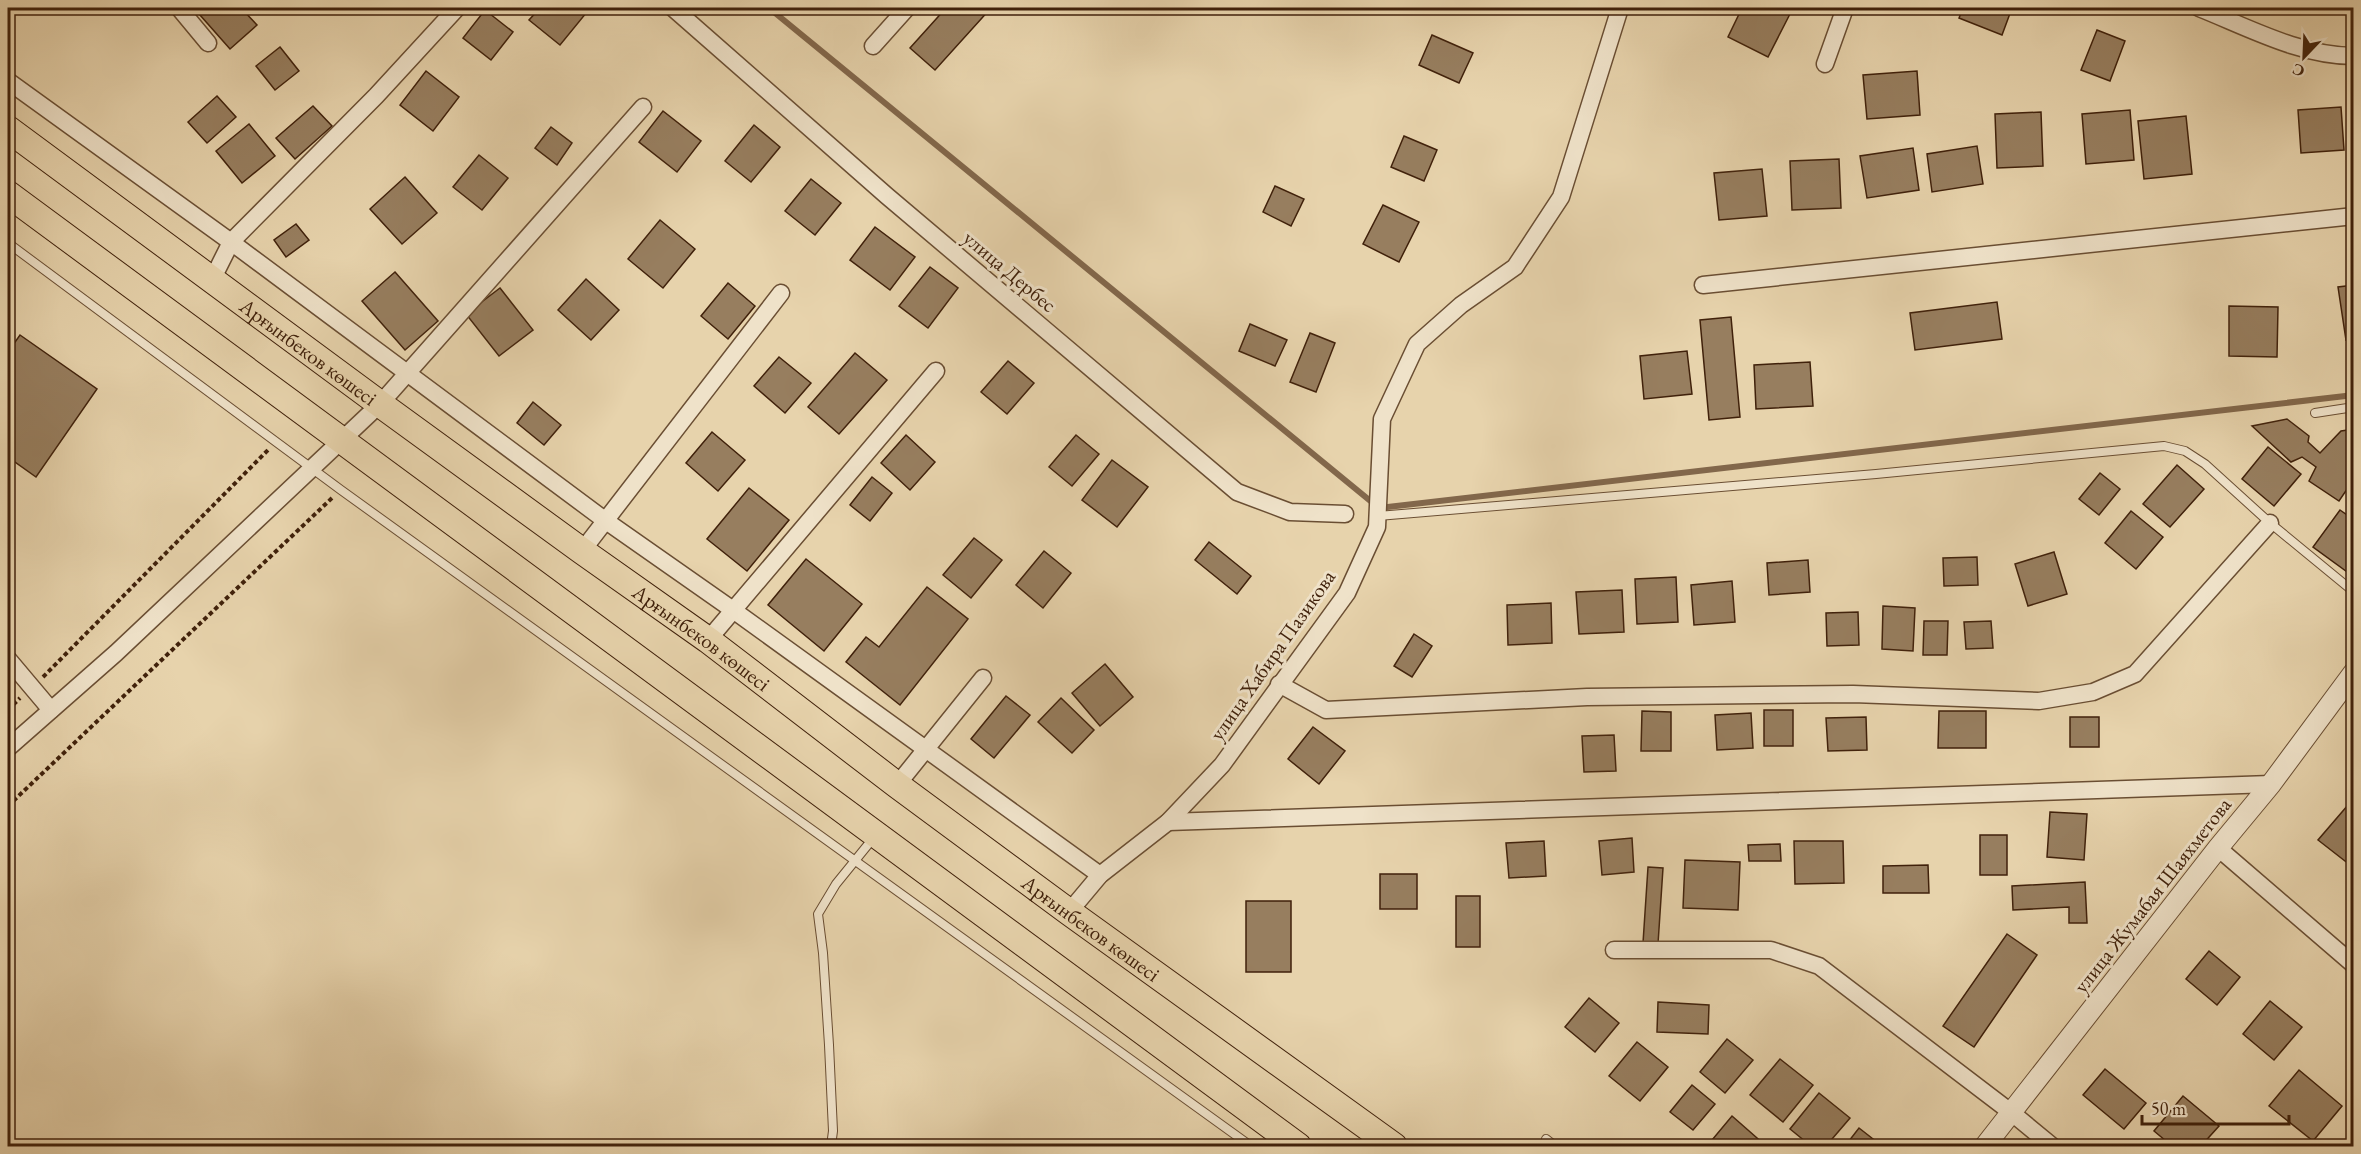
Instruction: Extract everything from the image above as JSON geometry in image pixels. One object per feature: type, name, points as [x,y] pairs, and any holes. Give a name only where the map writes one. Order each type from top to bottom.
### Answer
[{"type":"main road","name":"Арғынбеков көшесі","points":[[8,129],[380,404],[708,640],[897,785],[1069,912],[1394,1146]]},
{"type":"main road","points":[[8,194],[1298,1146]]},
{"type":"street","points":[[179,8],[208,43]]},
{"type":"street","points":[[212,280],[231,242],[376,96],[457,8]]},
{"type":"street","name":"улица Дербес","points":[[673,8],[887,196],[1237,492],[1290,512],[1345,514]]},
{"type":"street","points":[[873,46],[908,8]]},
{"type":"street","name":"улица Хабира Пазикова","points":[[1069,912],[1100,875],[1168,822],[1222,765],[1347,594],[1377,527],[1382,420],[1417,344],[1461,305],[1515,267],[1562,197],[1620,8]]},
{"type":"street","points":[[1825,64],[1845,8]]},
{"type":"street","points":[[2202,8],[2266,37],[2339,56],[2354,56]]},
{"type":"street","points":[[8,81],[231,242],[606,521],[1100,875]]},
{"type":"street","points":[[8,748],[116,653],[380,404],[643,107]]},
{"type":"street","points":[[1703,285],[2354,216]]},
{"type":"street","points":[[582,551],[782,293]]},
{"type":"street","points":[[708,640],[936,371]]},
{"type":"street","points":[[1279,684],[1326,710],[1587,697],[1853,694],[2039,701],[2093,692],[2135,674],[2270,523]]},
{"type":"street","points":[[9,663],[51,710]]},
{"type":"street","name":"улица Жумабая Шаяхметова","points":[[1985,1146],[2271,783],[2354,672]]},
{"type":"street","points":[[897,785],[983,678]]},
{"type":"street","points":[[1168,822],[2271,783]]},
{"type":"street","points":[[2218,848],[2354,965]]},
{"type":"street","points":[[1614,950],[1771,950],[1819,966],[2052,1146]]},
{"type":"lane","points":[[8,243],[341,490],[1248,1144],[1272,1146]]},
{"type":"lane","points":[[2315,412],[2354,407]]},
{"type":"lane","points":[[1378,516],[1876,474],[2164,446],[2186,451],[2205,464],[2270,523],[2354,592]]},
{"type":"lane","points":[[831,1146],[833,1131],[829,1045],[824,962],[818,914],[836,884],[875,835]]},
{"type":"lane","points":[[1546,1139],[1555,1146]]},
{"type":"path","points":[[8,710],[276,442]]},
{"type":"path","points":[[8,806],[341,490]]},
{"type":"building","points":[[209,8],[241,8],[257,25],[230,49],[200,15]]},
{"type":"building","points":[[540,8],[581,8],[587,12],[560,45],[529,20]]},
{"type":"building","points":[[946,8],[991,8],[935,70],[910,48]]},
{"type":"building","points":[[1742,8],[1793,8],[1768,57],[1728,37]]},
{"type":"building","points":[[1963,8],[2012,8],[2002,35],[1959,18]]},
{"type":"building","points":[[485,10],[513,32],[491,60],[463,38]]},
{"type":"building","points":[[2097,30],[2125,41],[2110,81],[2081,70]]},
{"type":"building","points":[[1432,35],[1473,53],[1459,83],[1419,65]]},
{"type":"building","points":[[280,47],[299,71],[275,90],[256,66]]},
{"type":"building","points":[[426,71],[459,97],[433,131],[400,105]]},
{"type":"building","points":[[1917,71],[1920,115],[1867,119],[1863,75]]},
{"type":"building","points":[[217,96],[236,117],[207,143],[188,122]]},
{"type":"building","points":[[313,106],[332,126],[295,159],[276,138]]},
{"type":"building","points":[[2341,107],[2344,150],[2301,153],[2298,110]]},
{"type":"building","points":[[2130,110],[2134,160],[2086,164],[2082,114]]},
{"type":"building","points":[[663,111],[701,141],[677,172],[639,142]]},
{"type":"building","points":[[2041,112],[2043,166],[1997,168],[1995,114]]},
{"type":"building","points":[[2186,116],[2192,174],[2144,179],[2138,121]]},
{"type":"building","points":[[249,124],[275,156],[242,183],[216,151]]},
{"type":"building","points":[[754,125],[780,147],[751,182],[725,161]]},
{"type":"building","points":[[551,127],[572,143],[557,165],[535,148]]},
{"type":"building","points":[[1404,136],[1437,150],[1424,181],[1391,167]]},
{"type":"building","points":[[1977,146],[1983,184],[1932,192],[1927,154]]},
{"type":"building","points":[[1913,148],[1919,190],[1867,198],[1860,156]]},
{"type":"building","points":[[479,155],[508,178],[482,210],[453,187]]},
{"type":"building","points":[[1839,159],[1841,208],[1792,210],[1790,161]]},
{"type":"building","points":[[1762,169],[1767,216],[1719,220],[1714,173]]},
{"type":"building","points":[[405,177],[437,213],[402,244],[370,209]]},
{"type":"building","points":[[811,179],[841,203],[815,235],[785,211]]},
{"type":"building","points":[[1275,186],[1304,199],[1291,226],[1263,212]]},
{"type":"building","points":[[1383,205],[1419,222],[1399,262],[1363,244]]},
{"type":"building","points":[[660,220],[695,249],[663,288],[628,259]]},
{"type":"building","points":[[296,224],[309,240],[286,257],[274,240]]},
{"type":"building","points":[[875,227],[915,257],[890,290],[850,260]]},
{"type":"building","points":[[930,267],[958,288],[928,328],[899,306]]},
{"type":"building","points":[[395,272],[438,321],[405,350],[362,301]]},
{"type":"building","points":[[586,279],[619,310],[591,340],[558,310]]},
{"type":"building","points":[[728,283],[755,306],[728,339],[701,316]]},
{"type":"building","points":[[2354,285],[2354,338],[2346,340],[2338,287]]},
{"type":"building","points":[[500,288],[533,330],[499,356],[466,314]]},
{"type":"building","points":[[1997,302],[2002,339],[1915,350],[1910,313]]},
{"type":"building","points":[[2229,306],[2278,307],[2277,357],[2229,356]]},
{"type":"building","points":[[1731,317],[1740,417],[1709,420],[1700,320]]},
{"type":"building","points":[[1250,324],[1287,340],[1275,366],[1239,351]]},
{"type":"building","points":[[1310,333],[1335,343],[1316,392],[1290,382]]},
{"type":"building","points":[[20,335],[97,389],[36,477],[8,457],[8,352]]},
{"type":"building","points":[[1687,351],[1692,394],[1644,399],[1640,356]]},
{"type":"building","points":[[855,353],[887,380],[839,434],[808,407]]},
{"type":"building","points":[[779,357],[811,383],[785,413],[754,386]]},
{"type":"building","points":[[1008,361],[1034,383],[1007,414],[981,392]]},
{"type":"building","points":[[1810,362],[1813,406],[1756,409],[1754,365]]},
{"type":"building","points":[[533,402],[561,425],[544,445],[517,423]]},
{"type":"building","points":[[2287,419],[2309,436],[2308,442],[2320,453],[2341,431],[2354,429],[2354,479],[2339,501],[2309,481],[2316,467],[2302,457],[2291,462],[2252,426]]},
{"type":"building","points":[[712,432],[745,460],[718,491],[686,463]]},
{"type":"building","points":[[906,435],[935,462],[910,490],[881,463]]},
{"type":"building","points":[[1076,435],[1099,454],[1072,486],[1049,467]]},
{"type":"building","points":[[2268,447],[2301,474],[2274,506],[2242,479]]},
{"type":"building","points":[[1112,460],[1148,487],[1117,527],[1082,500]]},
{"type":"building","points":[[2177,465],[2204,489],[2170,527],[2143,504]]},
{"type":"building","points":[[2100,473],[2120,489],[2099,515],[2079,499]]},
{"type":"building","points":[[872,477],[892,493],[870,521],[850,505]]},
{"type":"building","points":[[749,488],[789,520],[747,571],[707,539]]},
{"type":"building","points":[[2340,510],[2354,520],[2354,569],[2350,574],[2313,547]]},
{"type":"building","points":[[2131,511],[2163,537],[2136,569],[2105,543]]},
{"type":"building","points":[[974,538],[1002,560],[971,598],[943,575]]},
{"type":"building","points":[[1209,542],[1251,576],[1237,594],[1195,560]]},
{"type":"building","points":[[1044,551],[1071,573],[1043,608],[1016,585]]},
{"type":"building","points":[[2054,552],[2067,594],[2028,606],[2015,564]]},
{"type":"building","points":[[1977,557],[1978,585],[1944,586],[1943,558]]},
{"type":"building","points":[[806,559],[862,604],[824,651],[768,605]]},
{"type":"building","points":[[1808,560],[1810,592],[1769,595],[1767,563]]},
{"type":"building","points":[[1676,577],[1678,622],[1637,624],[1635,579]]},
{"type":"building","points":[[1732,581],[1735,622],[1694,625],[1691,585]]},
{"type":"building","points":[[927,587],[968,619],[900,705],[846,662],[866,637],[879,647]]},
{"type":"building","points":[[1622,590],[1624,632],[1579,634],[1576,592]]},
{"type":"building","points":[[1551,603],[1552,643],[1508,645],[1507,605]]},
{"type":"building","points":[[1883,606],[1915,608],[1913,651],[1882,649]]},
{"type":"building","points":[[1858,612],[1859,645],[1827,646],[1826,613]]},
{"type":"building","points":[[1924,621],[1948,621],[1947,655],[1923,655]]},
{"type":"building","points":[[1991,621],[1993,648],[1966,649],[1964,622]]},
{"type":"building","points":[[1414,634],[1432,646],[1412,677],[1394,666]]},
{"type":"building","points":[[1105,664],[1133,697],[1100,726],[1072,693]]},
{"type":"building","points":[[1006,696],[1030,715],[994,758],[971,739]]},
{"type":"building","points":[[1061,698],[1094,730],[1072,753],[1038,722]]},
{"type":"building","points":[[1764,710],[1793,710],[1793,746],[1764,746]]},
{"type":"building","points":[[1642,711],[1671,712],[1671,751],[1641,751]]},
{"type":"building","points":[[1939,711],[1986,711],[1986,748],[1938,748]]},
{"type":"building","points":[[1751,713],[1753,748],[1717,750],[1715,715]]},
{"type":"building","points":[[1866,717],[1867,750],[1828,751],[1826,718]]},
{"type":"building","points":[[2070,717],[2099,717],[2099,747],[2070,747]]},
{"type":"building","points":[[1313,727],[1345,751],[1319,784],[1288,759]]},
{"type":"building","points":[[1614,735],[1616,771],[1584,772],[1582,736]]},
{"type":"building","points":[[2354,798],[2354,868],[2318,840]]},
{"type":"building","points":[[2050,812],[2087,814],[2084,860],[2047,857]]},
{"type":"building","points":[[1980,835],[2007,835],[2007,875],[1980,875]]},
{"type":"building","points":[[1632,838],[1634,872],[1602,875],[1599,841]]},
{"type":"building","points":[[1544,841],[1546,876],[1509,878],[1506,843]]},
{"type":"building","points":[[1794,841],[1843,841],[1844,883],[1795,884]]},
{"type":"building","points":[[1780,844],[1781,861],[1749,861],[1748,845]]},
{"type":"building","points":[[1685,860],[1740,862],[1738,910],[1683,908]]},
{"type":"building","points":[[1928,865],[1929,893],[1883,893],[1883,866]]},
{"type":"building","points":[[1648,867],[1663,868],[1658,944],[1643,943]]},
{"type":"building","points":[[1380,874],[1417,874],[1417,909],[1380,909]]},
{"type":"building","points":[[2085,882],[2087,923],[2069,923],[2069,907],[2013,910],[2012,886]]},
{"type":"building","points":[[1456,896],[1480,896],[1480,947],[1456,947]]},
{"type":"building","points":[[1246,901],[1291,901],[1291,972],[1246,972]]},
{"type":"building","points":[[2007,934],[2037,955],[1974,1047],[1943,1026]]},
{"type":"building","points":[[2209,951],[2240,977],[2217,1005],[2186,979]]},
{"type":"building","points":[[1589,998],[1619,1023],[1595,1052],[1565,1027]]},
{"type":"building","points":[[2270,1001],[2302,1027],[2274,1060],[2243,1034]]},
{"type":"building","points":[[1658,1002],[1709,1005],[1708,1034],[1657,1032]]},
{"type":"building","points":[[1727,1039],[1753,1060],[1725,1093],[1700,1072]]},
{"type":"building","points":[[1637,1042],[1668,1067],[1640,1101],[1609,1076]]},
{"type":"building","points":[[1780,1059],[1813,1085],[1783,1122],[1750,1095]]},
{"type":"building","points":[[2105,1069],[2146,1103],[2124,1129],[2083,1095]]},
{"type":"building","points":[[2299,1070],[2342,1106],[2313,1141],[2269,1106]]},
{"type":"building","points":[[1692,1085],[1715,1104],[1693,1130],[1670,1112]]},
{"type":"building","points":[[1819,1093],[1850,1118],[1826,1146],[1811,1146],[1790,1129]]},
{"type":"building","points":[[2183,1096],[2219,1126],[2201,1146],[2172,1146],[2154,1131]]},
{"type":"building","points":[[1732,1116],[1765,1145],[1707,1146]]},
{"type":"building","points":[[1859,1128],[1882,1146],[1845,1146]]},
{"type":"waterway","points":[[769,8],[1379,508],[2354,395]]}]
